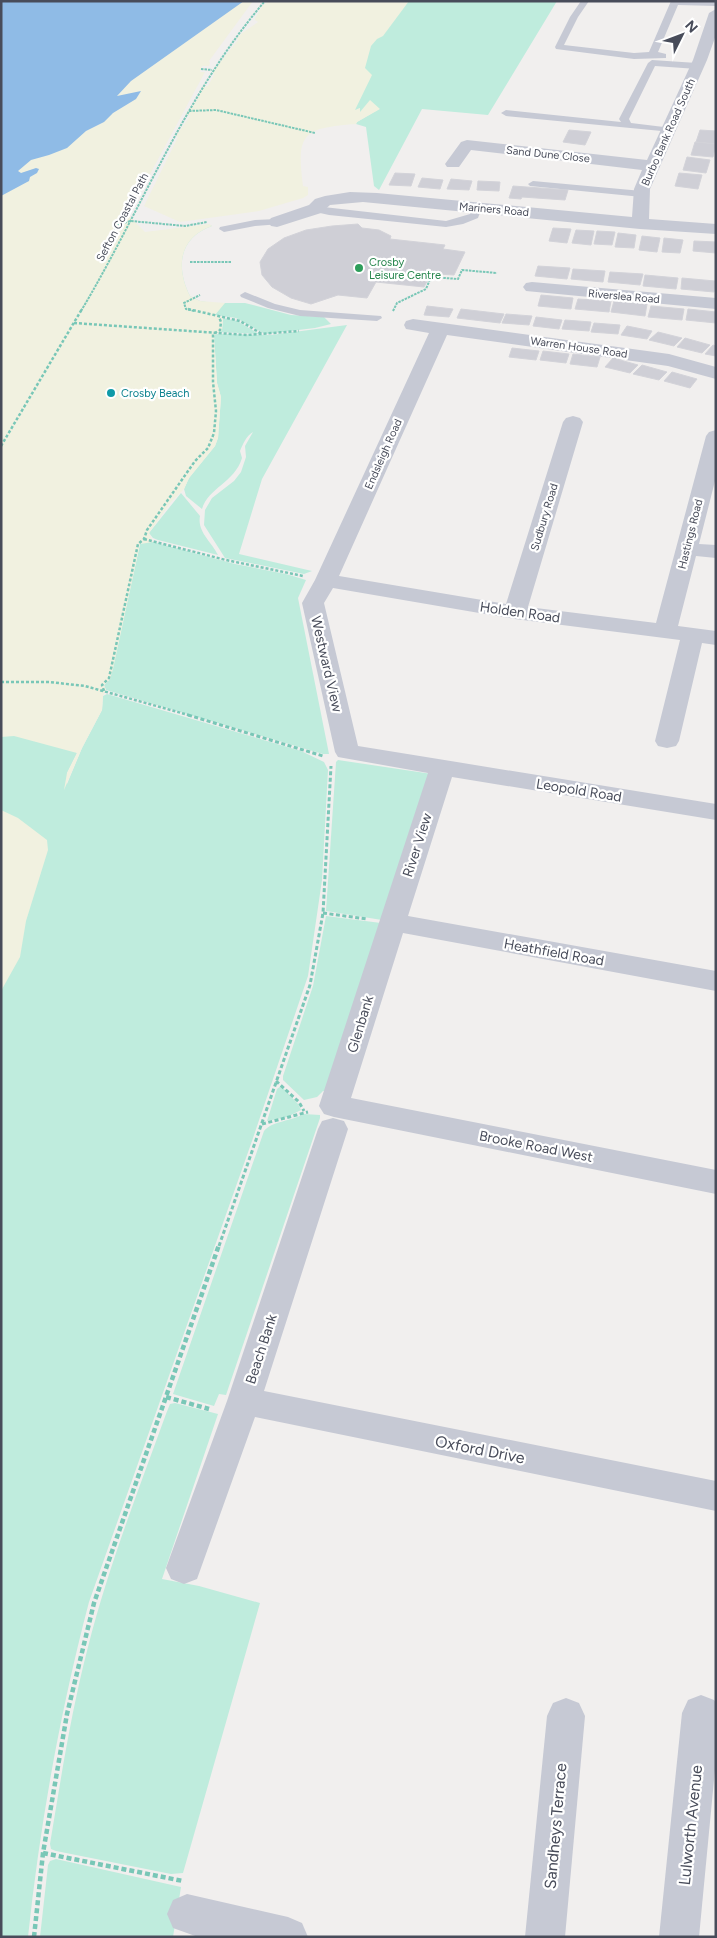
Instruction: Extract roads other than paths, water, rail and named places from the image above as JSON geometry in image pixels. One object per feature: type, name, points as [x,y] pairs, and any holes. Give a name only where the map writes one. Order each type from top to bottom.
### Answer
[{"type":"street","name":"Burbo Bank Road South","points":[[640,224],[642,194],[698,63],[716,13]]},
{"type":"street","name":"Sand Dune Close","points":[[453,164],[467,145],[653,166]]},
{"type":"street","name":"Mariners Road","points":[[277,222],[315,209],[321,202],[356,198],[477,207],[640,224],[716,228]]},
{"type":"street","name":"Riverslea Road","points":[[532,287],[716,304]]},
{"type":"street","name":"Warren House Road","points":[[412,325],[670,360],[716,373]]},
{"type":"street","name":"Endsleigh Road","points":[[326,580],[440,329]]},
{"type":"street","name":"Sudbury Road","points":[[515,612],[572,422]]},
{"type":"street","name":"Hastings Road","points":[[666,632],[716,436]]},
{"type":"street","points":[[687,549],[716,552]]},
{"type":"street","name":"Holden Road","points":[[326,580],[515,612],[704,637]]},
{"type":"street","name":"Westward View","points":[[326,580],[313,603],[347,752]]},
{"type":"street","points":[[667,741],[704,637]]},
{"type":"street","name":"Leopold Road","points":[[347,752],[716,812]]},
{"type":"street","name":"River View","points":[[392,922],[442,768]]},
{"type":"street","name":"Heathfield Road","points":[[392,922],[716,982]]},
{"type":"street","name":"Glenbank","points":[[341,1115],[392,922]]},
{"type":"street","name":"Brooke Road West","points":[[341,1115],[716,1182]]},
{"type":"street","name":"Beach Bank","points":[[184,1568],[244,1401],[341,1115]]},
{"type":"street","name":"Oxford Drive","points":[[244,1401],[716,1496]]},
{"type":"street","name":"Lulworth Avenue","points":[[679,1937],[701,1713]]},
{"type":"street","name":"Sandheys Terrace","points":[[545,1937],[566,1716]]},
{"type":"street","points":[[187,1914],[248,1932],[288,1937]]},
{"type":"lane","points":[[585,1],[558,47],[654,59]]},
{"type":"lane","points":[[628,125],[624,119],[654,59],[653,53],[672,2],[716,4]]},
{"type":"lane","points":[[555,54],[698,63]]},
{"type":"lane","points":[[506,113],[669,130]]},
{"type":"lane","points":[[533,184],[642,194]]},
{"type":"lane","points":[[224,229],[256,223],[277,222]]},
{"type":"lane","points":[[245,295],[271,306],[298,313],[355,315],[377,318]]},
{"type":"water","points":[[1,1],[244,1],[131,81],[117,96],[141,91],[136,99],[113,113],[104,122],[86,131],[67,148],[31,160],[18,171],[21,173],[36,168],[39,169],[37,173],[30,177],[29,181],[1,196]]},
{"type":"place","name":"Crosby Leisure Centre","points":[[359,268]]},
{"type":"place","name":"Crosby Beach","points":[[111,393]]}]
